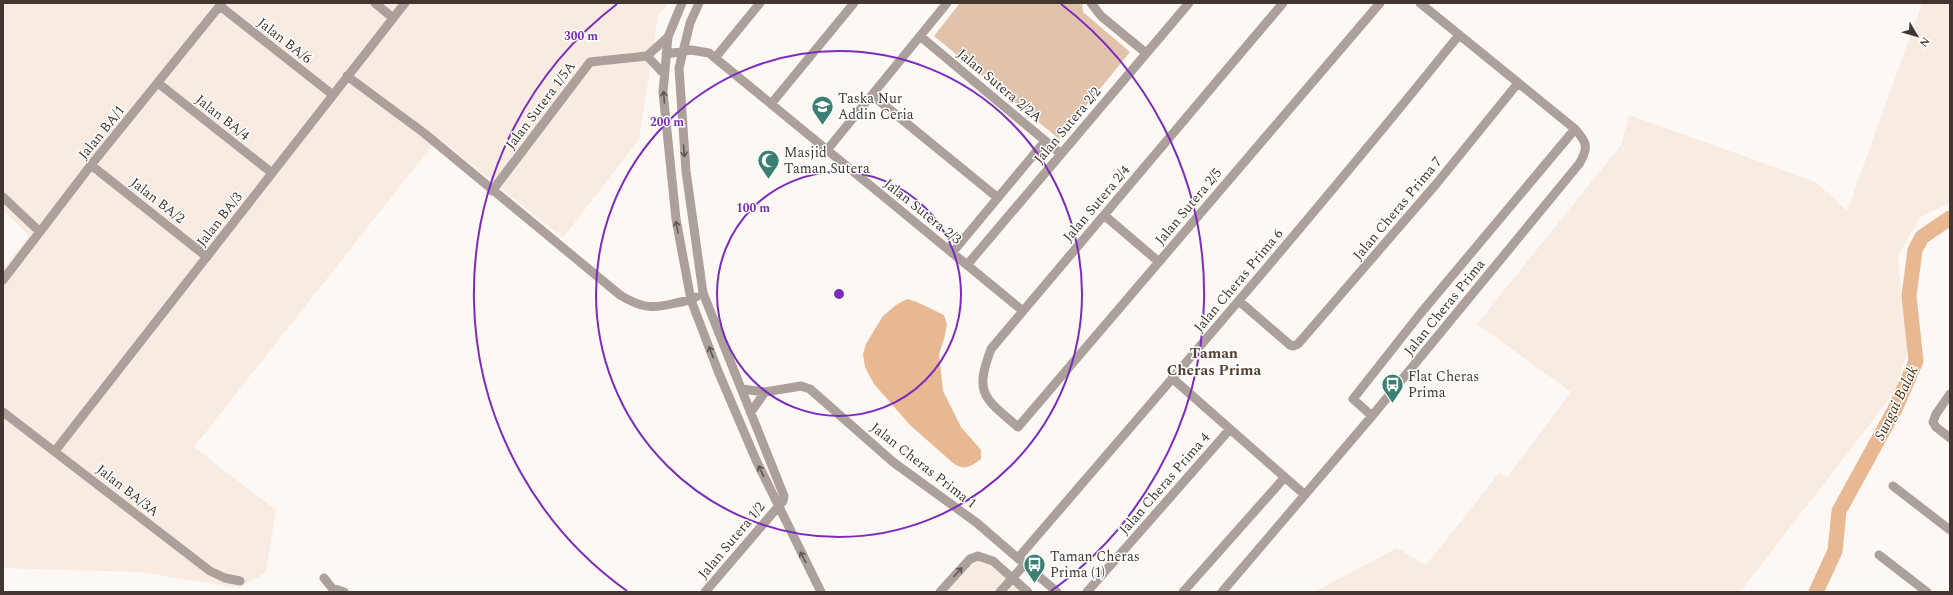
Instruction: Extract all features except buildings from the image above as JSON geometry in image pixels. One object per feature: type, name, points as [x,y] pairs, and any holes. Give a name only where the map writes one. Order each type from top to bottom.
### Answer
[{"type":"street","points":[[375,3],[393,18]]},
{"type":"street","name":"Jalan BA/3","points":[[55,451],[405,3]]},
{"type":"street","points":[[682,3],[668,37],[663,92],[676,219],[691,300],[721,378],[756,460],[821,592]]},
{"type":"street","points":[[699,3],[690,23],[679,68],[683,139],[703,293],[784,496],[784,501],[778,507]]},
{"type":"street","points":[[715,58],[760,3]]},
{"type":"street","points":[[771,104],[854,3]]},
{"type":"street","points":[[827,150],[948,3]]},
{"type":"street","name":"Jalan Sutera 2/2","points":[[967,265],[1189,3]]},
{"type":"street","name":"Jalan Sutera 2/4","points":[[1018,427],[992,405],[984,394],[981,382],[991,349],[1283,3]]},
{"type":"street","name":"Jalan Sutera 2/5","points":[[1018,427],[1380,3]]},
{"type":"street","points":[[1372,416],[1352,399],[1420,314],[1575,129],[1420,3]]},
{"type":"street","name":"Jalan BA/1","points":[[3,280],[91,165],[221,4]]},
{"type":"street","name":"Jalan BA/6","points":[[221,4],[333,95]]},
{"type":"street","points":[[1093,4],[1101,16],[1146,53]]},
{"type":"street","name":"Jalan Cheras Prima 6","points":[[1000,592],[1012,579],[1021,561],[1172,378],[1380,134],[1459,34]]},
{"type":"street","name":"Jalan Sutera 2/2A","points":[[920,36],[1061,154]]},
{"type":"street","points":[[664,74],[647,56],[668,37]]},
{"type":"street","name":"Jalan Sutera 2/3","points":[[666,54],[701,51],[715,58],[1023,311]]},
{"type":"street","name":"Jalan Sutera 1/5A","points":[[492,191],[590,62],[647,56]]},
{"type":"street","points":[[348,76],[424,133],[492,191],[606,284],[632,302],[645,307],[659,307],[691,300],[703,293]]},
{"type":"street","name":"Jalan BA/4","points":[[158,83],[272,173]]},
{"type":"street","name":"Jalan Cheras Prima 7","points":[[1239,301],[1293,346],[1298,344],[1365,268],[1518,83]]},
{"type":"street","points":[[872,95],[998,198]]},
{"type":"street","name":"Jalan Cheras Prima","points":[[1222,592],[1372,416],[1579,164],[1585,155],[1586,145],[1582,137],[1575,129]]},
{"type":"street","points":[[952,253],[1045,142]]},
{"type":"street","name":"Jalan BA/2","points":[[91,165],[207,257]]},
{"type":"street","points":[[3,197],[40,232]]},
{"type":"street","points":[[1104,215],[1159,262]]},
{"type":"street","points":[[1172,378],[1305,495]]},
{"type":"street","name":"Jalan Cheras Prima 1","points":[[742,389],[765,392],[801,386],[810,390],[893,462],[977,523],[1057,592]]},
{"type":"street","points":[[751,412],[765,392]]},
{"type":"street","points":[[1950,394],[1936,414],[1933,422],[1936,427],[1950,438]]},
{"type":"street","points":[[1942,405],[1950,411]]},
{"type":"street","name":"Jalan BA/3A","points":[[3,412],[210,571],[225,578],[240,582]]},
{"type":"street","name":"Jalan Cheras Prima 4","points":[[1087,592],[1230,429]]},
{"type":"street","points":[[1184,592],[1285,477]]},
{"type":"street","points":[[1893,486],[1950,530]]},
{"type":"street","name":"Jalan Sutera 1/2","points":[[705,592],[778,507]]},
{"type":"street","points":[[1879,555],[1927,592]]},
{"type":"street","points":[[940,592],[970,559],[978,556],[993,561],[1028,592]]},
{"type":"street","points":[[324,578],[332,588],[344,592]]},
{"type":"shaded area","points":[[3,3],[669,3],[658,16],[639,139],[563,238],[438,138],[194,447],[276,510],[266,572],[240,588],[139,572],[3,568],[3,269],[29,236],[3,210]]},
{"type":"shaded area","points":[[960,3],[1082,3],[1083,12],[1130,52],[1059,139],[934,36]]},
{"type":"shaded area","points":[[1922,3],[1950,3],[1950,203],[1920,217],[1898,256],[1901,296],[1909,347],[1894,393],[1740,592],[1314,592],[1397,548],[1426,565],[1499,473],[1507,477],[1571,392],[1477,324],[1621,145],[1629,115],[1816,182],[1847,211]]},
{"type":"shaded area","points":[[907,299],[917,302],[944,315],[947,325],[939,354],[943,391],[961,427],[981,450],[981,459],[970,466],[960,467],[953,463],[910,425],[874,384],[865,367],[863,354],[866,344],[883,316],[896,305]]},
{"type":"shaded area","points":[[979,559],[991,563],[1024,592],[944,592],[971,562]]},
{"type":"waterway","name":"Sungai Balak","points":[[1816,592],[1835,551],[1839,511],[1895,409],[1916,361],[1909,296],[1915,250],[1922,237],[1950,218]]},
{"type":"place","name":"Taska Nur Addin Ceria","points":[[823,126]]},
{"type":"place","name":"Masjid Taman Sutera","points":[[769,180]]},
{"type":"place","name":"Flat Cheras Prima","points":[[1392,404]]},
{"type":"place","name":"Taman Cheras Prima (1)","points":[[1035,584]]},
{"type":"district","name":"Taman Cheras Prima","points":[[1214,362]]}]
